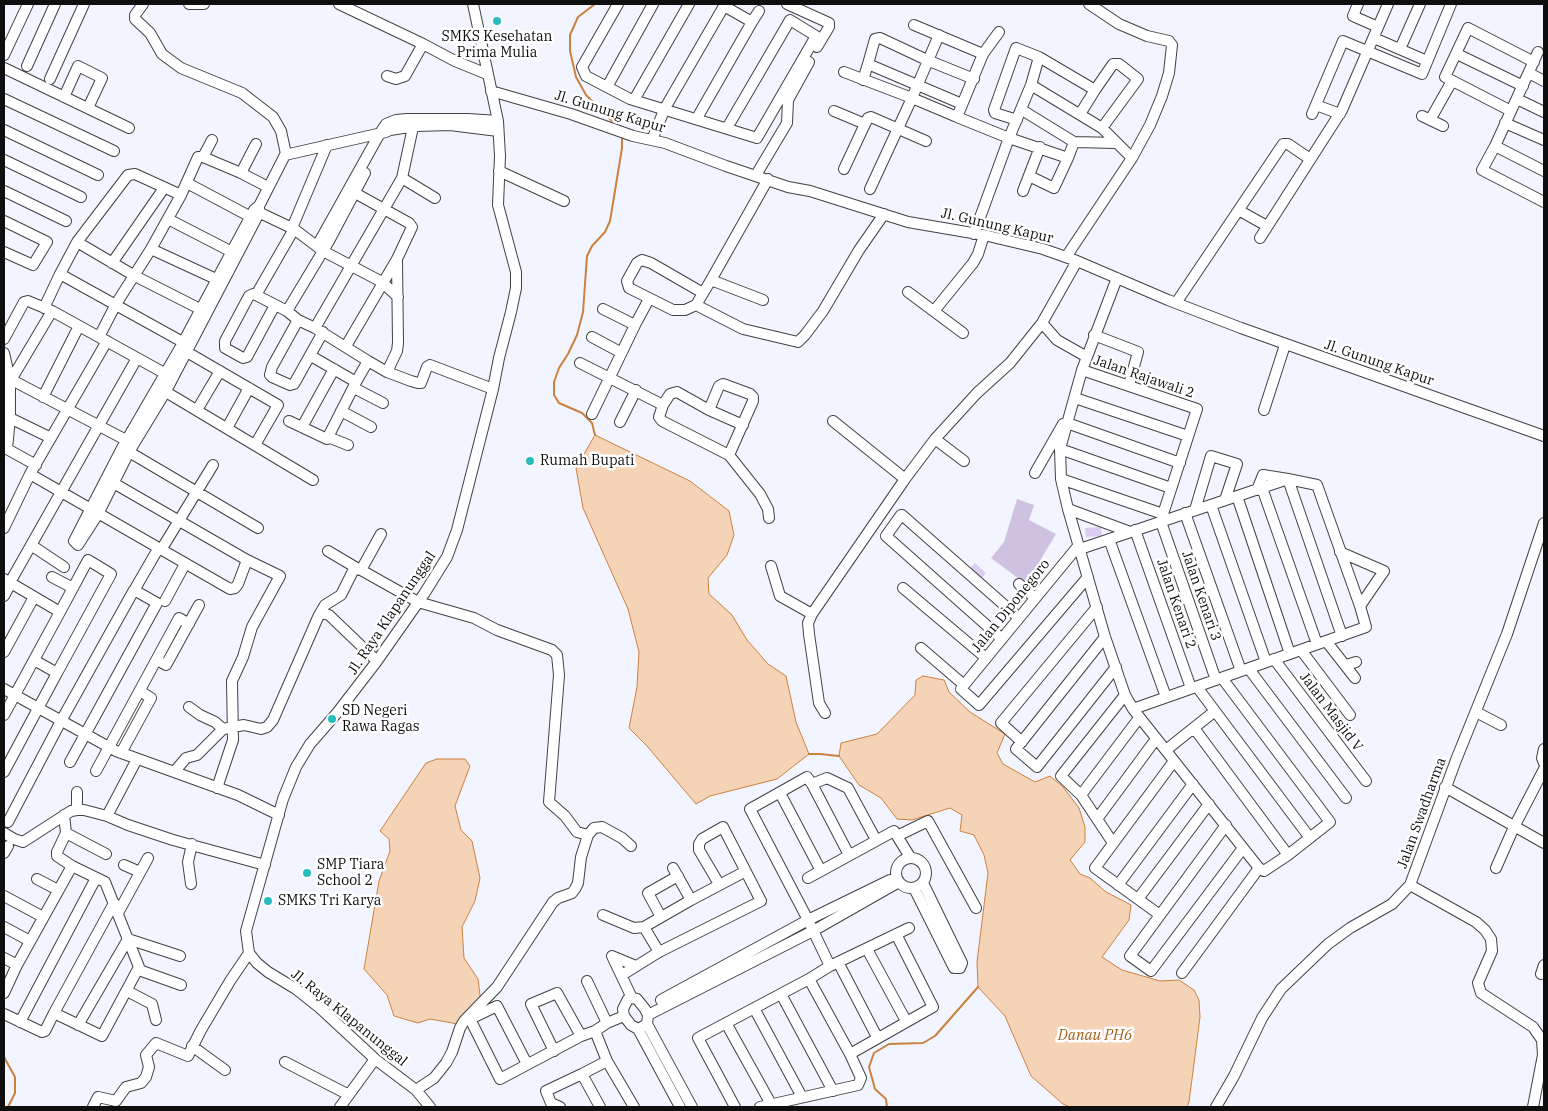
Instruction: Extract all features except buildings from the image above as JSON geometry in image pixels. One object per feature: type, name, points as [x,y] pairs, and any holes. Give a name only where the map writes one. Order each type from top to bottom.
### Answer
[{"type":"street","points":[[4,55],[28,4]]},
{"type":"street","points":[[27,66],[55,4]]},
{"type":"street","points":[[50,79],[84,4]]},
{"type":"street","points":[[94,512],[126,447],[162,389],[185,347],[286,154],[281,131],[273,117],[242,93],[181,68],[162,54],[150,33],[134,19],[143,4]]},
{"type":"street","points":[[188,4],[204,4]]},
{"type":"street","points":[[339,4],[456,62],[487,74]]},
{"type":"street","name":"Jl. Raya Klapanunggal","points":[[430,1107],[416,1090],[375,1059],[320,1008],[296,989],[257,963],[249,953],[246,931],[288,784],[303,754],[377,661],[441,568],[455,536],[493,389],[516,288],[516,272],[498,205],[498,126],[473,4]]},
{"type":"street","points":[[618,4],[582,67],[586,76],[634,100],[758,138],[816,36],[790,20],[727,128]]},
{"type":"street","points":[[606,87],[653,4]]},
{"type":"street","points":[[634,100],[689,4]]},
{"type":"street","points":[[1066,257],[1132,158],[1150,126],[1169,73],[1172,43],[1119,24],[1089,4]]},
{"type":"street","points":[[1358,4],[1352,16],[1378,27]]},
{"type":"street","points":[[1260,238],[1340,114],[1388,4]]},
{"type":"street","points":[[1400,49],[1420,4]]},
{"type":"street","points":[[1340,114],[1314,109],[1343,41],[1422,74],[1451,4]]},
{"type":"street","points":[[652,140],[665,108],[722,5],[752,22]]},
{"type":"street","points":[[756,175],[787,123],[788,100],[830,24],[827,20],[792,5]]},
{"type":"street","points":[[697,118],[759,11]]},
{"type":"street","points":[[914,25],[984,54]]},
{"type":"street","points":[[1511,110],[1445,77],[1468,28],[1534,62]]},
{"type":"street","points":[[957,117],[984,54],[999,32]]},
{"type":"street","points":[[870,188],[939,35]]},
{"type":"street","points":[[863,80],[877,38],[974,79]]},
{"type":"street","points":[[1374,38],[1427,61]]},
{"type":"street","points":[[387,76],[398,79],[405,76],[423,44]]},
{"type":"street","points":[[1095,90],[1039,57],[1019,48],[1015,49],[994,112],[1019,115],[1074,142],[1117,143]]},
{"type":"street","points":[[1538,52],[1482,170],[1544,202]]},
{"type":"street","points":[[1457,54],[1522,86]]},
{"type":"street","points":[[934,311],[973,263],[978,254],[979,234],[1009,138],[1032,85],[1039,57]]},
{"type":"street","points":[[868,64],[962,104]]},
{"type":"street","points":[[1080,114],[1115,64],[1122,65],[1138,78],[1102,128]]},
{"type":"street","points":[[64,96],[78,66],[102,78],[88,108]]},
{"type":"street","points":[[4,68],[129,128]]},
{"type":"street","points":[[844,72],[1009,138],[1068,158]]},
{"type":"street","points":[[1529,73],[1544,80]]},
{"type":"street","points":[[1443,126],[1426,118],[1452,80]]},
{"type":"street","points":[[1032,85],[1102,128],[1132,158]]},
{"type":"street","name":"Jl. Gunung Kapur","points":[[491,91],[564,112],[633,136],[665,143],[726,166],[908,222],[1034,246],[1077,261],[1176,303],[1285,345],[1544,436]]},
{"type":"street","points":[[4,98],[114,151]]},
{"type":"street","points":[[1517,99],[1544,112]]},
{"type":"street","points":[[834,111],[865,124]]},
{"type":"street","points":[[844,169],[870,117],[926,141]]},
{"type":"street","points":[[320,248],[355,193],[386,124],[396,120],[408,119],[468,119],[498,126]]},
{"type":"street","points":[[1505,123],[1544,140]]},
{"type":"street","points":[[286,154],[390,130],[450,125],[498,126]]},
{"type":"street","points":[[298,320],[272,367],[270,375],[293,385],[311,356],[319,330],[402,178],[413,127]]},
{"type":"street","points":[[4,130],[98,175]]},
{"type":"street","points":[[287,311],[383,132]]},
{"type":"street","points":[[203,157],[212,140]]},
{"type":"street","points":[[1029,176],[1054,188],[1074,142]]},
{"type":"street","points":[[241,173],[256,144]]},
{"type":"street","points":[[1176,303],[1240,211],[1283,144],[1288,144],[1310,159]]},
{"type":"street","points":[[256,295],[293,228],[328,145]]},
{"type":"street","points":[[1495,146],[1544,171]]},
{"type":"street","points":[[1023,191],[1040,147]]},
{"type":"street","points":[[4,528],[30,474],[67,409],[103,339],[116,304],[168,220],[199,157],[241,173],[268,187]]},
{"type":"street","points":[[4,160],[81,197]]},
{"type":"street","points":[[499,171],[564,201]]},
{"type":"street","points":[[10,380],[48,310],[60,274],[77,242],[128,175],[135,174],[181,195]]},
{"type":"street","points":[[402,178],[435,198]]},
{"type":"street","points":[[702,293],[651,263],[642,260],[634,268],[627,281],[629,288],[677,312],[696,305],[768,179]]},
{"type":"street","points":[[187,183],[293,228],[320,248],[382,282],[398,297]]},
{"type":"street","points":[[112,263],[164,188]]},
{"type":"street","points":[[4,192],[66,221]]},
{"type":"street","points":[[346,346],[397,259],[412,227],[409,223],[355,193]]},
{"type":"street","points":[[162,389],[166,374],[185,347],[200,309],[256,211]]},
{"type":"street","points":[[1240,211],[1267,226]]},
{"type":"street","points":[[696,305],[743,329],[798,342],[823,311],[859,250],[884,214]]},
{"type":"street","points":[[168,220],[232,252]]},
{"type":"street","points":[[4,221],[47,242],[33,265],[4,252]]},
{"type":"street","points":[[77,242],[135,276],[200,309]]},
{"type":"street","points":[[151,249],[216,280]]},
{"type":"street","points":[[387,372],[397,351],[398,344],[397,259]]},
{"type":"street","points":[[825,713],[819,703],[809,634],[808,624],[812,614],[905,479],[936,439],[977,393],[1010,363],[1042,323],[1077,261]]},
{"type":"street","points":[[60,274],[116,304],[220,371],[278,405],[255,445]]},
{"type":"street","points":[[1117,278],[1086,357],[1060,449],[1061,479],[1068,509],[1125,695],[1139,718],[1226,825],[1258,868],[1264,871],[1310,838]]},
{"type":"street","points":[[711,280],[763,300]]},
{"type":"street","points":[[908,292],[963,333]]},
{"type":"street","points":[[275,305],[247,357],[242,358],[225,348],[225,341],[250,295],[253,294],[256,295],[287,311],[298,320],[319,330],[387,372],[419,383],[422,381],[427,367],[430,365],[493,389]]},
{"type":"street","points":[[592,414],[610,378],[620,352],[649,299]]},
{"type":"street","points":[[4,339],[24,302],[28,301],[79,326],[166,374]]},
{"type":"street","points":[[603,309],[635,326]]},
{"type":"street","points":[[1042,323],[1057,340],[1086,357]]},
{"type":"street","points":[[43,397],[79,326]]},
{"type":"street","points":[[1094,335],[1138,352],[1129,385]]},
{"type":"street","points":[[592,337],[620,352]]},
{"type":"street","points":[[1264,410],[1285,345]]},
{"type":"street","points":[[4,353],[10,380],[10,418],[7,449],[10,453],[36,465]]},
{"type":"street","points":[[311,356],[334,369],[383,403]]},
{"type":"street","points":[[4,596],[9,580],[31,545],[137,358]]},
{"type":"street","points":[[328,437],[368,361]]},
{"type":"street","points":[[580,363],[663,405]]},
{"type":"street","points":[[302,427],[334,369]]},
{"type":"street","name":"Jalan Rajawali 2","points":[[1082,370],[1197,409],[1188,436]]},
{"type":"street","points":[[197,410],[220,371]]},
{"type":"street","points":[[10,380],[99,425],[126,447],[196,492],[258,528]]},
{"type":"street","points":[[709,410],[721,384],[750,394],[752,397],[753,401],[729,454]]},
{"type":"street","points":[[227,428],[249,388]]},
{"type":"street","points":[[162,389],[313,480]]},
{"type":"street","points":[[620,422],[636,390]]},
{"type":"street","points":[[743,425],[709,410],[677,392],[670,394],[663,405],[659,417],[662,421],[729,454],[760,494],[768,509],[769,518]]},
{"type":"street","points":[[1075,398],[1188,436],[1163,518]]},
{"type":"street","points":[[1035,473],[1071,410]]},
{"type":"street","points":[[341,411],[371,427]]},
{"type":"street","points":[[10,418],[51,438]]},
{"type":"street","points":[[289,421],[325,439],[328,437],[348,444]]},
{"type":"street","points":[[832,421],[905,479]]},
{"type":"street","points":[[1067,423],[1180,462]]},
{"type":"street","points":[[936,439],[964,461]]},
{"type":"street","points":[[1060,449],[1171,488]]},
{"type":"street","points":[[1225,500],[1237,464],[1211,456],[1190,512],[1245,670],[1346,798]]},
{"type":"street","points":[[136,587],[213,465]]},
{"type":"street","points":[[30,474],[230,589],[235,588],[238,584],[247,560]]},
{"type":"street","points":[[1133,709],[1166,698],[1194,687],[1245,670],[1295,652],[1322,643],[1342,636],[1366,627],[1317,485],[1263,475],[1259,489],[1322,643],[1346,665],[1355,678]]},
{"type":"street","points":[[1061,479],[1163,518]]},
{"type":"street","points":[[1288,480],[1342,636]]},
{"type":"street","points":[[110,482],[247,560],[280,576],[252,627],[243,656],[232,681],[228,728],[233,740],[217,788]]},
{"type":"street","points":[[1079,547],[1133,531],[1163,518],[1190,512],[1259,489]]},
{"type":"street","points":[[1237,496],[1295,652],[1350,714]]},
{"type":"street","name":"Jalan Masjid V","points":[[1211,505],[1270,661],[1366,781]]},
{"type":"street","points":[[1068,509],[1133,531]]},
{"type":"street","points":[[1002,639],[886,536],[900,515],[1019,618]]},
{"type":"street","name":"Jalan Kenari 3","points":[[1163,518],[1219,679],[1330,822],[1310,838]]},
{"type":"street","name":"Jalan Swadharma","points":[[1216,1107],[1234,1076],[1262,1018],[1282,990],[1328,944],[1350,928],[1392,904],[1410,885],[1446,787],[1508,634],[1544,523]]},
{"type":"street","name":"Jalan Kenari 2","points":[[1133,531],[1194,687],[1215,711],[1310,838]]},
{"type":"street","points":[[175,771],[186,758],[197,755],[228,728],[244,725],[265,729],[270,724],[318,615],[325,605],[341,595],[381,534]]},
{"type":"street","points":[[1109,539],[1166,698]]},
{"type":"street","points":[[31,545],[64,567]]},
{"type":"street","name":"Jalan Diponegoro","points":[[964,685],[1079,547]]},
{"type":"street","points":[[328,550],[418,602],[474,618],[497,630],[552,650],[556,655],[559,675],[548,802],[565,816],[577,832],[588,835]]},
{"type":"street","points":[[1340,552],[1384,571],[1360,606]]},
{"type":"street","points":[[4,715],[88,560],[111,574],[4,772]]},
{"type":"street","points":[[165,601],[185,564]]},
{"type":"street","points":[[771,566],[780,596],[812,614]]},
{"type":"street","points":[[52,577],[73,588]]},
{"type":"street","points":[[921,648],[964,685],[961,689],[979,705],[1088,577]]},
{"type":"street","points":[[9,580],[60,612]]},
{"type":"street","points":[[1020,584],[1035,598]]},
{"type":"street","points":[[903,588],[986,658]]},
{"type":"street","points":[[8,822],[61,721],[134,590],[157,603],[70,762]]},
{"type":"street","points":[[4,652],[34,597]]},
{"type":"street","points":[[96,771],[179,618],[189,624],[199,605]]},
{"type":"street","points":[[1022,742],[1001,723],[1097,607]]},
{"type":"street","points":[[318,615],[329,614],[377,661]]},
{"type":"street","points":[[1106,637],[1016,749],[1037,768],[1116,667]]},
{"type":"street","points":[[34,660],[57,673]]},
{"type":"street","points":[[1346,665],[1356,662]]},
{"type":"street","points":[[4,689],[121,753],[238,794],[280,815]]},
{"type":"street","points":[[121,753],[151,698],[140,691]]},
{"type":"street","points":[[1113,843],[1081,795],[1061,776],[1125,695]]},
{"type":"street","points":[[189,707],[200,715],[228,728]]},
{"type":"street","points":[[1166,750],[1215,711]]},
{"type":"street","points":[[1476,712],[1500,725]]},
{"type":"street","points":[[1081,795],[1139,718]]},
{"type":"street","points":[[1194,728],[1288,855]]},
{"type":"street","points":[[1097,819],[1156,739]]},
{"type":"street","points":[[1544,749],[1542,758],[1544,763]]},
{"type":"street","points":[[108,816],[137,759]]},
{"type":"street","points":[[1160,915],[1095,868],[1174,761]]},
{"type":"street","points":[[1496,868],[1514,827],[1544,769]]},
{"type":"street","points":[[849,855],[807,777],[750,809],[813,931],[878,1037]]},
{"type":"street","points":[[812,784],[827,778],[848,788],[876,840]]},
{"type":"street","points":[[1118,885],[1193,784]]},
{"type":"street","points":[[1446,787],[1544,843]]},
{"type":"street","points":[[77,792],[77,810]]},
{"type":"street","points":[[780,793],[821,871]]},
{"type":"street","points":[[1138,899],[1209,804]]},
{"type":"street","points":[[4,833],[23,842],[64,815],[77,810],[108,816],[128,825],[265,865]]},
{"type":"street","points":[[54,1013],[102,1036],[139,970],[105,882],[72,866],[57,854],[66,833],[64,815]]},
{"type":"street","points":[[897,836],[928,821],[976,908]]},
{"type":"street","points":[[1226,825],[1130,956],[1152,971],[1243,848]]},
{"type":"street","points":[[416,1090],[434,1078],[446,1063],[464,1021],[497,987],[553,902],[572,893],[575,889],[578,883],[581,857],[588,835],[594,828],[600,827],[619,836],[631,846]]},
{"type":"street","points":[[622,975],[659,952],[761,901],[744,872],[723,828],[702,839],[699,844],[700,850],[719,884]]},
{"type":"street","points":[[808,878],[894,831],[910,857]]},
{"type":"street","points":[[66,833],[106,854]]},
{"type":"street","points":[[191,884],[188,862],[192,844]]},
{"type":"street","points":[[910,857],[918,859],[925,865],[926,874],[918,885],[905,887],[897,880],[896,868],[901,860],[910,857]]},
{"type":"street","points":[[118,913],[148,858]]},
{"type":"street","points":[[124,865],[140,872]]},
{"type":"street","points":[[4,993],[17,965],[72,866]]},
{"type":"street","points":[[1182,974],[1258,868]]},
{"type":"street","points":[[661,917],[648,893],[675,872],[691,900]]},
{"type":"street","points":[[602,915],[634,928],[644,927],[719,884],[744,872]]},
{"type":"street","points":[[20,1022],[96,878]]},
{"type":"street","points":[[37,879],[58,890]]},
{"type":"street","points":[[645,1019],[808,920],[897,880]]},
{"type":"street","points":[[680,1107],[645,1019],[637,999],[628,999],[622,1009],[624,1016],[631,1025],[645,1019],[813,931],[897,880]]},
{"type":"street","points":[[918,885],[962,963],[960,968],[954,968],[918,885]]},
{"type":"street","points":[[1410,885],[1476,922],[1491,939],[1492,951],[1480,978],[1478,988],[1485,998],[1533,1028],[1542,1040],[1543,1055],[1533,1107]]},
{"type":"street","points":[[108,888],[127,897]]},
{"type":"street","points":[[4,896],[43,917]]},
{"type":"street","points":[[4,1014],[42,1032],[45,1031],[114,903]]},
{"type":"street","points":[[4,927],[30,941]]},
{"type":"street","points":[[644,927],[659,952]]},
{"type":"street","points":[[735,1107],[698,1038],[834,964],[909,928]]},
{"type":"street","points":[[850,1054],[931,1008],[933,1004],[896,934]]},
{"type":"street","points":[[128,939],[180,956]]},
{"type":"street","points":[[78,1025],[128,939]]},
{"type":"street","points":[[867,949],[906,1021]]},
{"type":"street","points":[[93,1107],[98,1097],[115,1101],[126,1086],[141,1083],[146,1077],[149,1067],[146,1055],[156,1043],[187,1056],[230,981],[249,953]]},
{"type":"street","points":[[632,998],[622,975],[609,953],[636,966]]},
{"type":"street","points":[[4,958],[17,965]]},
{"type":"street","points":[[139,970],[181,985]]},
{"type":"street","points":[[760,1107],[858,1085],[860,1082],[850,1054],[809,979]]},
{"type":"street","points":[[586,981],[607,1023]]},
{"type":"street","points":[[127,991],[152,1004],[156,1020]]},
{"type":"street","points":[[554,1051],[531,1004],[557,993],[581,1036]]},
{"type":"street","points":[[781,994],[833,1091]]},
{"type":"street","points":[[527,1064],[497,1006],[470,1019],[500,1079],[581,1036],[624,1016]]},
{"type":"street","points":[[754,1008],[802,1097]]},
{"type":"street","points":[[645,1019],[692,1107]]},
{"type":"street","points":[[726,1022],[771,1104]]},
{"type":"street","points":[[595,1031],[607,1061],[634,1107]]},
{"type":"street","points":[[192,1046],[225,1070]]},
{"type":"street","points":[[340,1107],[375,1059]]},
{"type":"street","points":[[560,1107],[551,1103],[546,1091],[607,1061]]},
{"type":"street","points":[[285,1062],[349,1095]]},
{"type":"street","points":[[582,1074],[600,1107]]},
{"type":"shaded area","points":[[1017,499],[1034,505],[1029,520],[1056,534],[1026,584],[991,558],[1004,542]]},
{"type":"shaded area","points":[[1101,527],[1102,536],[1086,537],[1085,528]]},
{"type":"shaded area","points":[[975,563],[986,573],[982,578],[970,568]]},
{"type":"water","points":[[595,435],[690,481],[729,511],[734,535],[727,555],[708,578],[709,594],[732,615],[747,640],[768,664],[786,676],[796,722],[809,754],[777,779],[710,796],[696,804],[647,746],[629,728],[637,687],[639,652],[628,609],[583,508],[576,468]]},
{"type":"water","name":"Danau PH6","points":[[923,676],[944,680],[949,692],[970,712],[1005,734],[997,753],[1003,764],[1035,782],[1050,776],[1063,787],[1079,808],[1085,827],[1085,842],[1070,860],[1080,874],[1090,878],[1106,892],[1131,905],[1129,920],[1102,957],[1122,970],[1160,981],[1179,980],[1194,990],[1199,1000],[1200,1017],[1187,1107],[1070,1107],[1063,1104],[1031,1076],[1005,1016],[978,987],[977,962],[988,873],[984,855],[974,835],[960,831],[962,815],[950,808],[912,820],[897,819],[881,798],[859,785],[839,756],[841,743],[877,734],[915,695],[916,680]]},
{"type":"water","points":[[437,759],[465,759],[470,766],[455,806],[461,830],[472,841],[480,878],[475,901],[462,927],[464,958],[478,979],[481,1003],[458,1024],[430,1019],[418,1023],[394,1016],[387,995],[364,969],[379,881],[390,851],[389,839],[380,831],[426,763]]},
{"type":"waterway","points":[[595,4],[578,17],[570,35],[570,51],[576,77],[586,95],[618,127]]},
{"type":"waterway","points":[[595,435],[592,423],[582,413],[559,403],[554,395],[554,382],[559,368],[577,335],[583,312],[587,256],[592,246],[605,232],[610,221],[622,148],[622,135]]},
{"type":"waterway","points":[[809,754],[839,756]]},
{"type":"waterway","points":[[887,1107],[886,1099],[875,1089],[869,1067],[874,1053],[889,1044],[923,1043],[935,1036],[978,987]]},
{"type":"waterway","points":[[4,1057],[15,1077],[15,1093],[8,1107]]},
{"type":"place","name":"SMKS Kesehatan Prima Mulia","points":[[497,21]]},
{"type":"place","name":"Rumah Bupati","points":[[530,461]]},
{"type":"place","name":"SD Negeri Rawa Ragas","points":[[332,719]]},
{"type":"place","name":"SMP Tiara School 2","points":[[307,873]]},
{"type":"place","name":"SMKS Tri Karya","points":[[268,901]]}]
